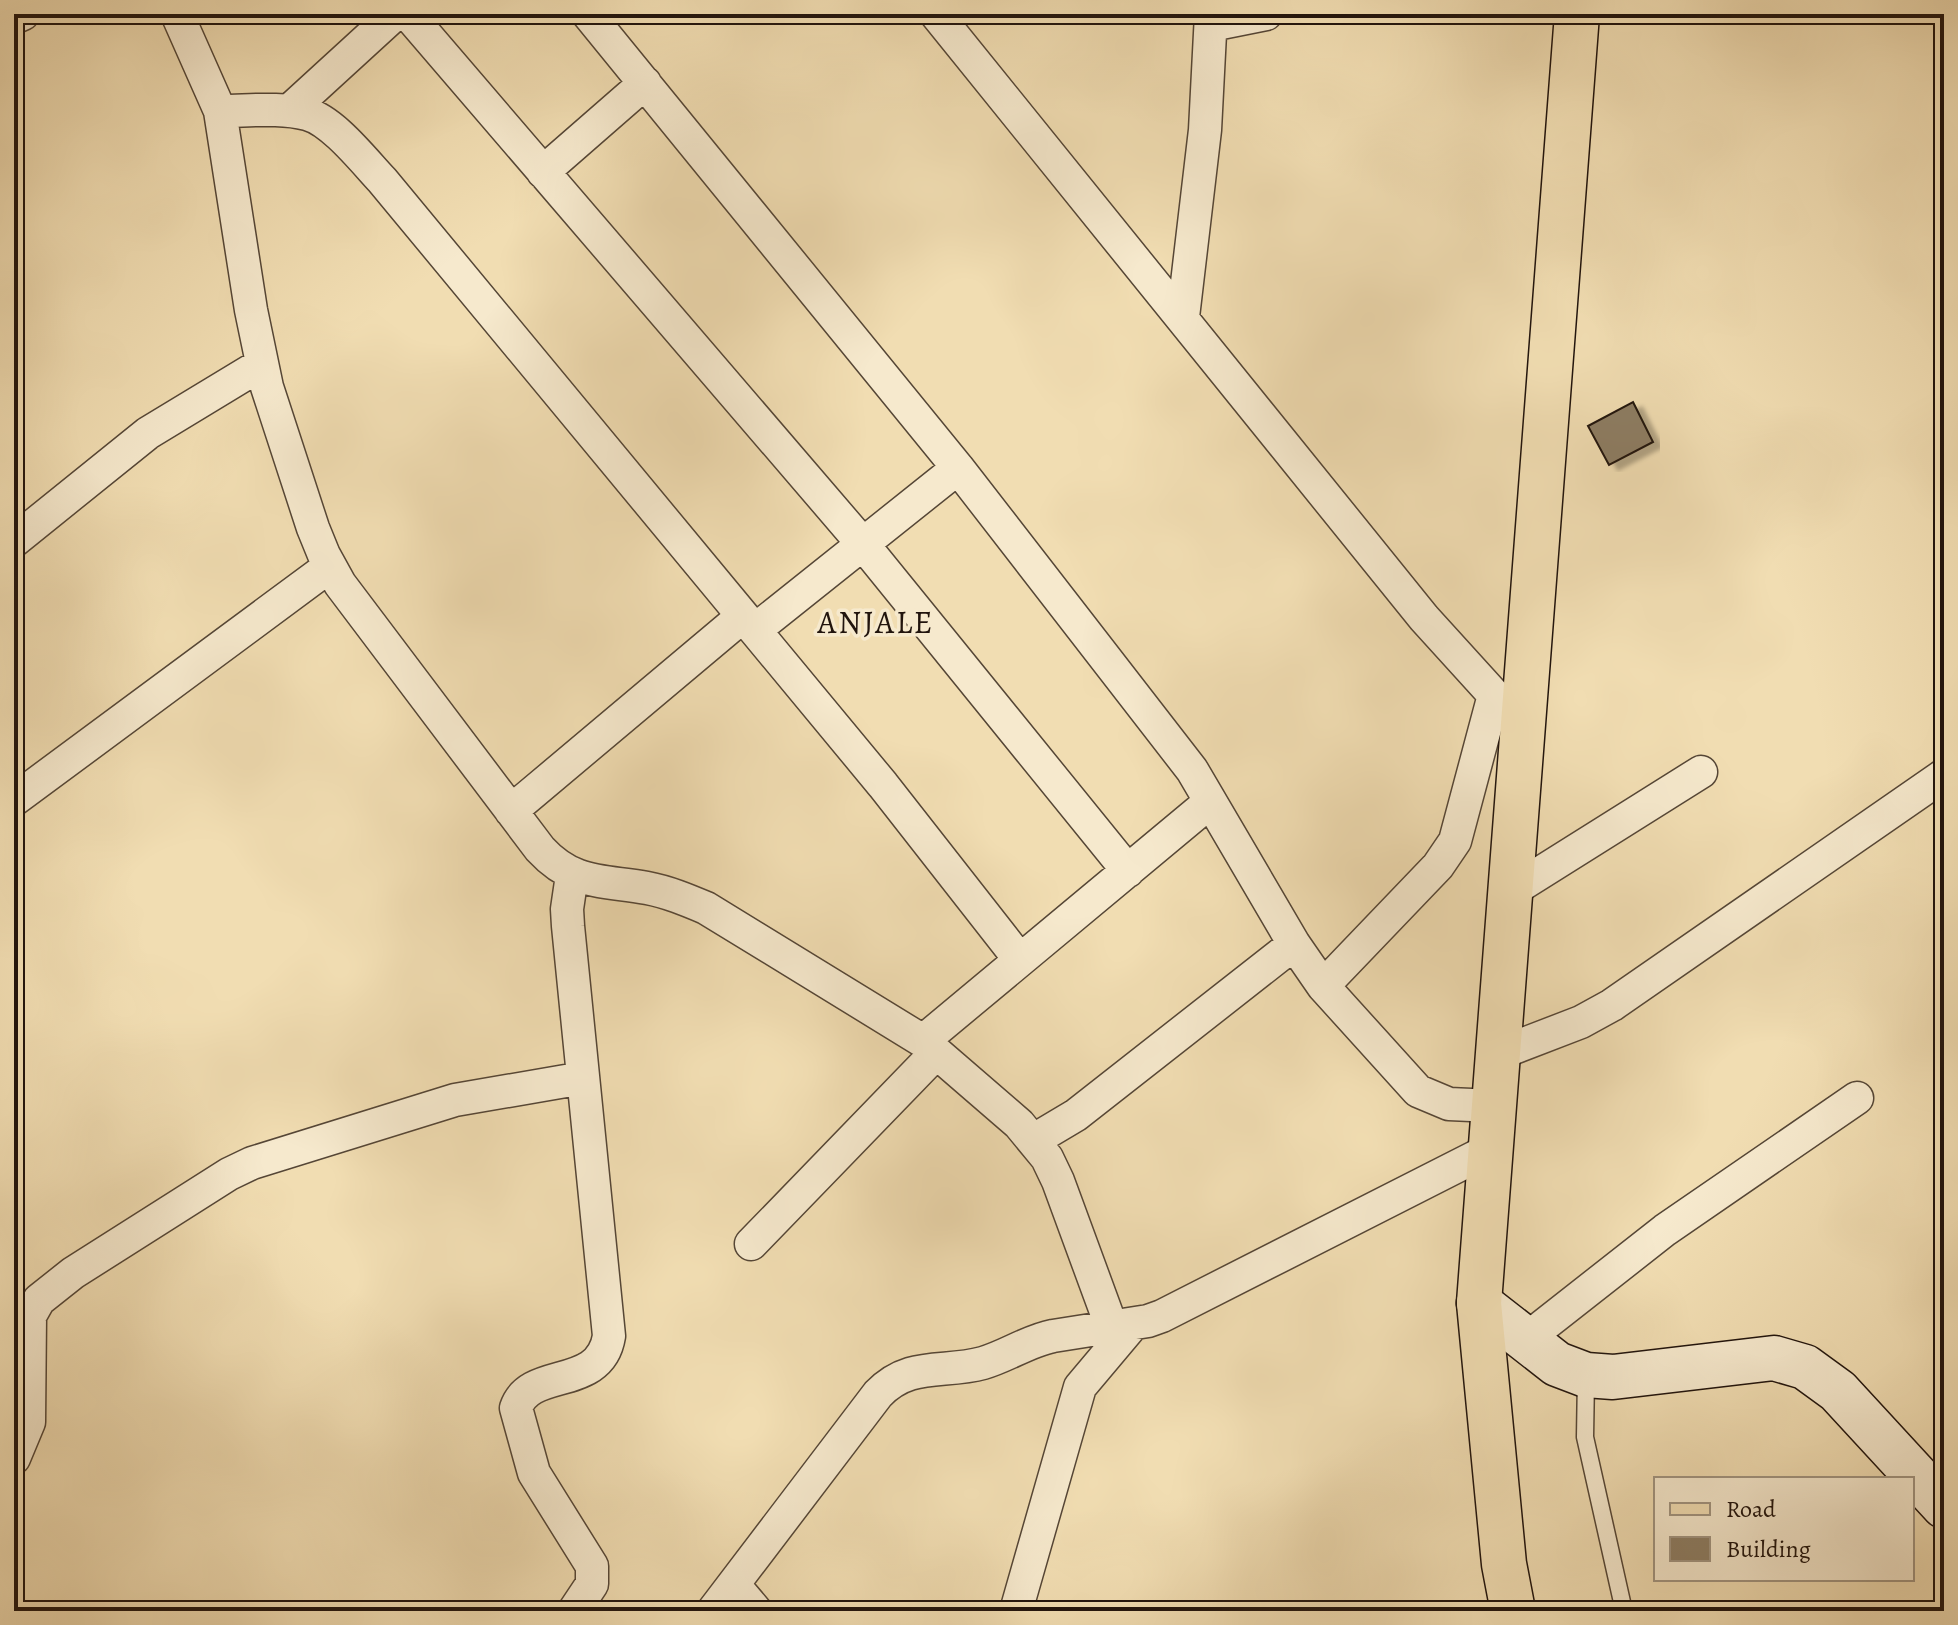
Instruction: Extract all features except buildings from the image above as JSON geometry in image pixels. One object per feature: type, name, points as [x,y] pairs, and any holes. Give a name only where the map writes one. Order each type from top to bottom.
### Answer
[{"type":"main road","points":[[1513,1611],[1504,1564],[1479,1303],[1577,14]]},
{"type":"main road","points":[[1479,1303],[1557,1364],[1586,1375],[1613,1377],[1774,1358],[1805,1367],[1838,1391],[1944,1506]]},
{"type":"street","points":[[14,18],[23,14]]},
{"type":"street","points":[[177,14],[220,111],[251,310],[271,401],[308,514],[340,584],[555,866],[592,882],[648,888],[706,908],[930,1047],[1019,1124],[1047,1158],[1122,1326]]},
{"type":"street","points":[[289,111],[395,14]]},
{"type":"street","points":[[408,14],[862,543],[1128,871]]},
{"type":"street","points":[[588,14],[958,468],[1192,770],[1294,944],[1323,986],[1418,1091],[1449,1104],[1494,1106]]},
{"type":"street","points":[[936,14],[1424,618],[1523,727]]},
{"type":"street","points":[[1183,317],[1205,130],[1211,20],[1266,14]]},
{"type":"street","points":[[543,172],[645,83]]},
{"type":"street","points":[[220,111],[309,114],[327,125],[382,180],[883,785],[1020,960]]},
{"type":"street","points":[[14,541],[148,433],[262,364]]},
{"type":"street","points":[[511,811],[749,623],[862,543],[958,468]]},
{"type":"street","points":[[15,798],[330,566]]},
{"type":"street","points":[[1323,986],[1438,866],[1455,841],[1494,695]]},
{"type":"street","points":[[1510,892],[1701,772]]},
{"type":"street","points":[[1498,1054],[1598,1014],[1944,775]]},
{"type":"street","points":[[751,1244],[930,1047],[1020,960],[1210,802]]},
{"type":"street","points":[[572,875],[567,909],[609,1336],[607,1348],[600,1359],[583,1372],[531,1389],[518,1400],[516,1408],[534,1473],[592,1566],[592,1584],[574,1611]]},
{"type":"street","points":[[1034,1140],[1076,1115],[1294,944]]},
{"type":"street","points":[[14,1458],[29,1422],[30,1316],[39,1300],[73,1273],[229,1174],[252,1163],[455,1100],[583,1078]]},
{"type":"street","points":[[1525,1340],[1665,1230],[1857,1098]]},
{"type":"street","points":[[713,1611],[878,1394],[895,1379],[917,1371],[981,1364],[1037,1339],[1122,1326],[1162,1316],[1491,1149]]},
{"type":"street","points":[[1016,1611],[1080,1387],[1122,1326]]},
{"type":"street","points":[[734,1585],[756,1611]]},
{"type":"lane","points":[[1586,1375],[1585,1437],[1624,1611]]},
{"type":"district","name":"ANJALE","points":[[876,622]]}]
